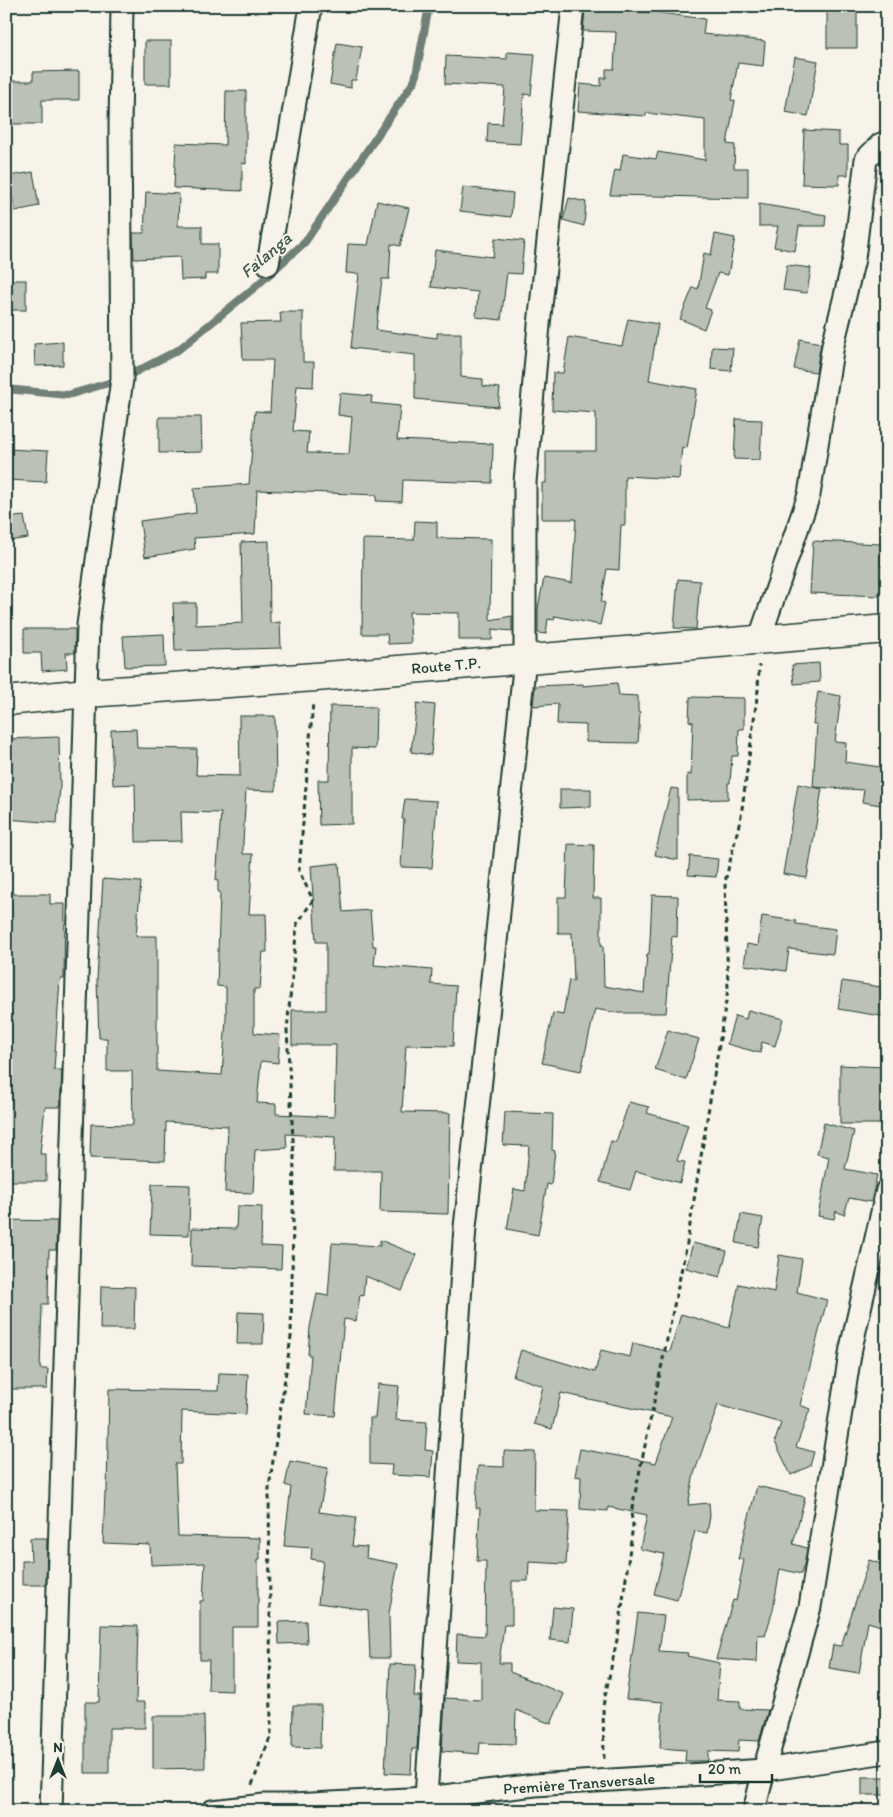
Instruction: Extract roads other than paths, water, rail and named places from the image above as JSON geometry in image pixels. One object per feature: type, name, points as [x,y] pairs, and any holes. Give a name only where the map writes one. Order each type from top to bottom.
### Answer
[{"type":"street","points":[[51,1811],[88,625],[122,380],[120,126],[122,6]]},
{"type":"street","points":[[268,264],[311,6]]},
{"type":"street","points":[[426,1805],[465,1227],[524,658],[525,482],[539,325],[573,6]]},
{"type":"street","points":[[759,640],[809,495],[833,345],[854,259],[866,159],[881,144],[887,142]]},
{"type":"street","name":"Route T.P.","points":[[6,701],[887,629]]},
{"type":"street","points":[[754,1811],[810,1607],[851,1348],[887,1190]]},
{"type":"street","name":"Première Transversale","points":[[212,1811],[264,1805],[426,1805],[535,1785],[764,1770],[887,1752]]},
{"type":"waterway","name":"Falanga","points":[[6,389],[68,395],[122,379],[178,350],[254,288],[305,242],[415,80],[429,6]]}]
